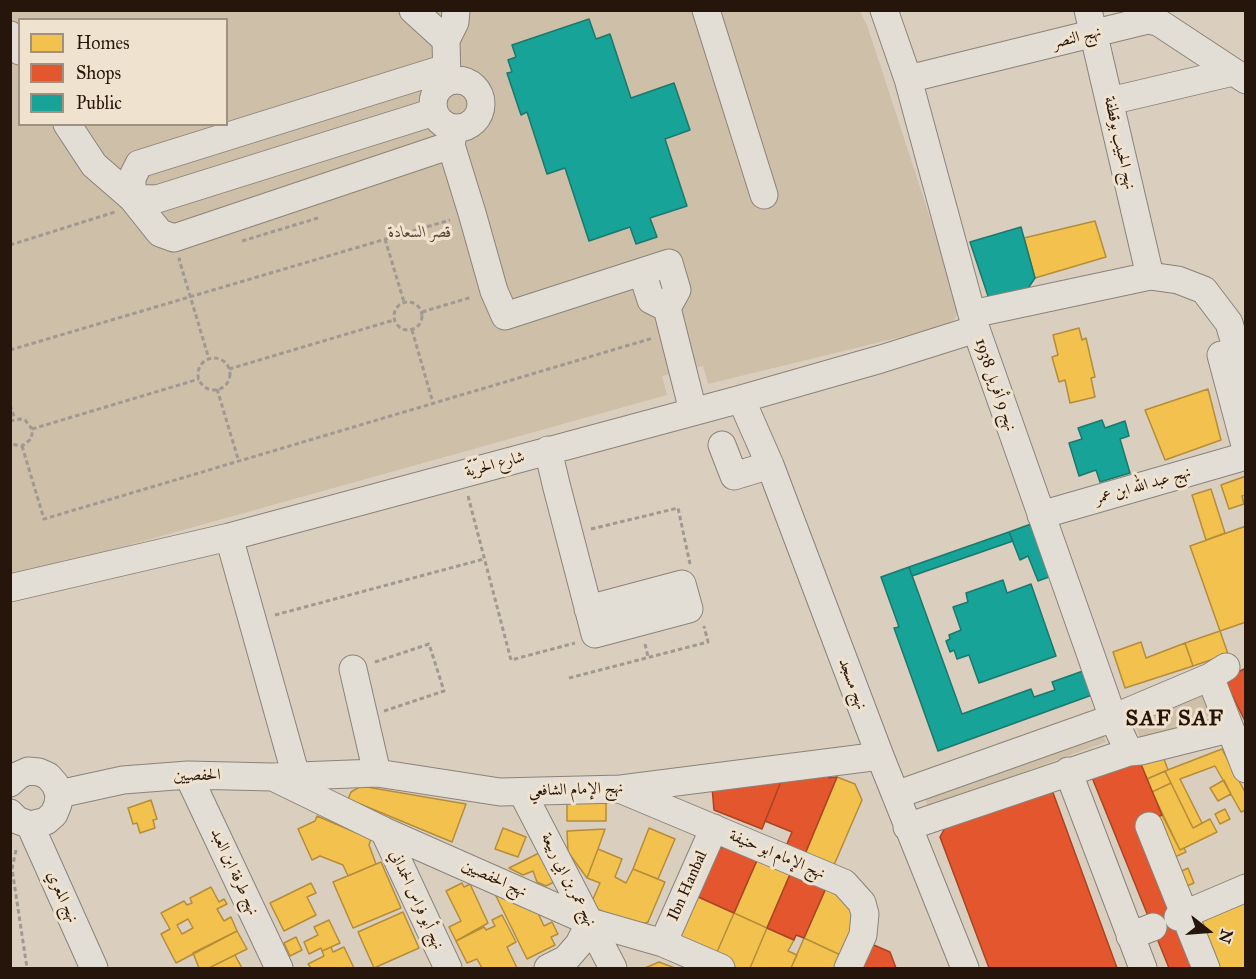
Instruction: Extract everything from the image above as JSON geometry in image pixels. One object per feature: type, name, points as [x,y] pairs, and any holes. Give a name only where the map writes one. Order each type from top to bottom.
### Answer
[{"type":"street","points":[[413,10],[446,40]]},
{"type":"street","points":[[456,10],[455,22],[446,40],[446,75],[435,93],[494,291],[506,316],[642,272],[651,300],[670,320],[693,411]]},
{"type":"street","points":[[706,10],[764,195]]},
{"type":"street","name":"نهج 9 أفريل 1938","points":[[884,10],[908,79],[974,322],[1113,718],[1129,752]]},
{"type":"street","name":"نهج النصر","points":[[908,79],[1091,22],[1153,20],[1239,76]]},
{"type":"street","name":"نهج الحبيب بوقطفة","points":[[1091,22],[1150,276]]},
{"type":"street","points":[[10,35],[18,48]]},
{"type":"street","points":[[446,75],[471,83],[480,94],[481,108],[472,123],[157,199],[132,198],[132,178],[139,164],[446,75]]},
{"type":"street","name":"نهج النصر","points":[[1110,101],[1239,76]]},
{"type":"street","points":[[68,126],[94,165],[132,198],[160,233],[174,238],[446,128]]},
{"type":"street","points":[[1150,276],[1178,280],[1204,290],[1225,317],[1245,381]]},
{"type":"street","name":"شارع الحرّيّة","points":[[10,588],[229,537],[741,399],[881,359],[974,322],[1150,276]]},
{"type":"street","points":[[1225,317],[1245,449]]},
{"type":"street","name":"نهج مسجد","points":[[741,399],[770,465],[879,756],[965,969]]},
{"type":"street","points":[[722,445],[734,476],[770,465]]},
{"type":"street","points":[[548,450],[592,621]]},
{"type":"street","name":"نهج عبد الله ابن عمر","points":[[1041,515],[1245,456]]},
{"type":"street","points":[[229,537],[252,621],[284,776]]},
{"type":"street","points":[[896,795],[1113,718],[1230,666],[1228,729],[1245,769]]},
{"type":"street","points":[[353,669],[377,772]]},
{"type":"street","points":[[907,827],[1129,752],[1228,729]]},
{"type":"street","name":"نهج الإمام الشافعي","points":[[284,776],[377,772],[500,792],[621,789],[879,756]]},
{"type":"street","points":[[11,782],[18,775],[28,771],[39,772],[48,776],[55,784],[59,794],[54,814],[46,821],[20,820]]},
{"type":"street","points":[[1068,771],[1142,931],[1143,969]]},
{"type":"street","name":"الحفصيين","points":[[59,794],[123,780],[189,775],[284,776]]},
{"type":"street","name":"نهج طرفة ابن العبد","points":[[189,775],[279,969]]},
{"type":"street","name":"نهج الحفصيين","points":[[284,776],[384,831],[590,922],[663,943],[721,969]]},
{"type":"street","name":"نهج الإمام ابو حنيفة","points":[[621,789],[844,883],[862,903],[865,914],[863,935],[848,969]]},
{"type":"street","name":"نهج عمر بن ابي ربيعة","points":[[522,792],[613,969]]},
{"type":"street","name":"نهج المعري","points":[[20,820],[94,969]]},
{"type":"street","points":[[1149,826],[1181,916],[1206,969]]},
{"type":"street","name":"Ibn Hanbal","points":[[663,943],[714,828]]},
{"type":"street","name":"نهج أبو فراس الحمداني","points":[[384,831],[448,969]]},
{"type":"street","points":[[1181,916],[1245,888]]},
{"type":"street","points":[[548,969],[566,959],[579,944],[590,922]]},
{"type":"path","points":[[10,245],[124,209],[132,198]]},
{"type":"path","points":[[10,350],[472,213]]},
{"type":"path","points":[[232,244],[318,218]]},
{"type":"path","points":[[385,239],[404,302]]},
{"type":"path","points":[[190,256],[179,259],[209,359]]},
{"type":"path","points":[[422,312],[494,291]]},
{"type":"path","points":[[404,302],[415,303],[422,312],[421,323],[412,330],[401,329],[394,320],[395,309],[404,302]]},
{"type":"path","points":[[229,369],[394,320]]},
{"type":"path","points":[[22,446],[44,519],[434,404],[670,320]]},
{"type":"path","points":[[412,330],[434,404]]},
{"type":"path","points":[[209,359],[221,360],[229,369],[228,382],[218,389],[206,388],[199,379],[200,367],[209,359]]},
{"type":"path","points":[[32,429],[199,379]]},
{"type":"path","points":[[218,389],[239,462]]},
{"type":"path","points":[[10,405],[13,420],[25,420],[32,429],[31,439],[22,446],[10,444]]},
{"type":"path","points":[[467,494],[511,660],[591,639],[592,621]]},
{"type":"path","points":[[252,621],[484,559]]},
{"type":"path","points":[[353,669],[429,644],[444,691],[365,717]]},
{"type":"path","points":[[20,820],[12,869],[27,969]]},
{"type":"green space","name":"قصر السعادة","points":[[11,11],[860,11],[867,25],[959,306],[955,319],[946,326],[708,384],[703,366],[662,376],[667,395],[11,578]]},
{"type":"green space","points":[[1201,687],[1211,715],[1141,741],[1131,713]]},
{"type":"green space","points":[[1101,728],[1106,742],[928,807],[923,793]]},
{"type":"building: Homes","points":[[1095,221],[1106,257],[1035,278],[1024,238]]},
{"type":"building: Homes","points":[[1079,328],[1082,340],[1086,338],[1095,377],[1091,378],[1095,397],[1070,403],[1065,380],[1059,382],[1052,357],[1058,355],[1053,335]]},
{"type":"building: Homes","points":[[1208,389],[1221,440],[1165,460],[1145,410]]},
{"type":"building: Homes","points":[[1246,476],[1246,495],[1242,496],[1244,504],[1229,509],[1221,485]]},
{"type":"building: Homes","points":[[1211,489],[1225,533],[1206,540],[1192,495]]},
{"type":"building: Homes","points":[[1246,526],[1246,622],[1220,631],[1190,546]]},
{"type":"building: Homes","points":[[1220,631],[1228,654],[1193,666],[1185,643]]},
{"type":"building: Homes","points":[[1141,642],[1146,658],[1185,643],[1193,666],[1125,688],[1113,652]]},
{"type":"building: Homes","points":[[1160,748],[1168,770],[1147,779],[1138,757]]},
{"type":"building: Homes","points":[[1222,749],[1246,794],[1246,810],[1241,812],[1215,766],[1180,779],[1202,823],[1193,828],[1165,771]]},
{"type":"building: Homes","points":[[1165,771],[1171,783],[1152,792],[1147,779]]},
{"type":"building: Homes","points":[[837,777],[855,784],[862,800],[834,865],[805,854]]},
{"type":"building: Homes","points":[[1224,780],[1231,794],[1218,801],[1210,788]]},
{"type":"building: Homes","points":[[1171,783],[1193,828],[1210,819],[1217,832],[1180,850],[1152,792]]},
{"type":"building: Homes","points":[[361,786],[466,804],[452,842],[348,799],[351,792]]},
{"type":"building: Homes","points":[[151,800],[157,819],[153,820],[155,828],[140,833],[137,823],[133,824],[128,808]]},
{"type":"building: Homes","points":[[567,801],[606,801],[606,821],[567,821]]},
{"type":"building: Homes","points":[[1225,809],[1230,819],[1220,824],[1215,814]]},
{"type":"building: Homes","points":[[1162,815],[1180,850],[1184,848],[1186,852],[1168,860],[1152,819]]},
{"type":"building: Homes","points":[[317,816],[371,839],[369,845],[376,864],[348,876],[343,865],[320,856],[312,860],[298,829],[315,821]]},
{"type":"building: Homes","points":[[503,828],[526,837],[518,857],[495,849]]},
{"type":"building: Homes","points":[[649,828],[675,839],[658,879],[633,869]]},
{"type":"building: Homes","points":[[605,829],[587,878],[568,852],[567,831]]},
{"type":"building: Homes","points":[[598,849],[622,859],[615,877],[626,883],[633,869],[665,882],[648,922],[637,926],[597,909],[593,899],[600,883],[587,878]]},
{"type":"building: Homes","points":[[543,851],[558,880],[546,886],[537,882],[533,871],[523,875],[509,868]]},
{"type":"building: Homes","points":[[758,858],[791,872],[767,928],[734,913]]},
{"type":"building: Homes","points":[[381,862],[401,908],[353,928],[333,882]]},
{"type":"building: Homes","points":[[1188,868],[1194,883],[1180,889],[1174,875]]},
{"type":"building: Homes","points":[[311,883],[316,893],[307,897],[316,915],[284,931],[270,903]]},
{"type":"building: Homes","points":[[462,883],[464,887],[470,884],[488,923],[456,941],[449,927],[461,921],[446,891]]},
{"type":"building: Homes","points":[[211,887],[219,902],[224,899],[227,904],[217,909],[224,921],[231,917],[237,931],[176,963],[161,934],[170,929],[161,913],[184,901],[187,905],[192,903],[190,898]],"holes":[[[188,919],[193,928],[182,934],[177,925]]]},
{"type":"building: Homes","points":[[826,888],[854,906],[847,958],[804,938]]},
{"type":"building: Homes","points":[[495,894],[537,911],[544,926],[552,922],[558,934],[551,937],[555,945],[527,959]]},
{"type":"building: Homes","points":[[694,895],[734,913],[714,959],[681,944],[677,933]]},
{"type":"building: Homes","points":[[1246,897],[1246,968],[1214,968],[1194,919]]},
{"type":"building: Homes","points":[[403,912],[419,948],[374,968],[358,932]]},
{"type":"building: Homes","points":[[734,913],[767,928],[750,968],[737,968],[714,959]]},
{"type":"building: Homes","points":[[502,915],[516,942],[507,947],[517,968],[482,968],[477,959],[467,963],[456,941],[484,927],[486,930],[495,926],[492,920]]},
{"type":"building: Homes","points":[[329,920],[340,943],[309,954],[304,942],[318,935],[314,927]]},
{"type":"building: Homes","points":[[767,928],[794,940],[788,951],[797,955],[791,968],[750,968]]},
{"type":"building: Homes","points":[[237,931],[247,949],[209,968],[199,968],[193,953]]},
{"type":"building: Homes","points":[[296,937],[302,950],[290,956],[284,943]]},
{"type":"building: Homes","points":[[804,938],[847,958],[842,968],[791,968]]},
{"type":"building: Homes","points":[[331,947],[333,952],[344,947],[354,968],[311,968],[308,964],[324,956],[322,951]]},
{"type":"building: Homes","points":[[235,955],[242,968],[209,968]]},
{"type":"building: Homes","points":[[659,962],[675,968],[645,968]]},
{"type":"building: Shops","points":[[1246,668],[1246,723],[1224,679]]},
{"type":"building: Shops","points":[[1138,757],[1162,815],[1141,824],[1198,968],[1169,968],[1091,775]]},
{"type":"building: Shops","points":[[828,773],[829,778],[837,777],[805,854],[786,846],[792,832],[765,821],[782,779]]},
{"type":"building: Shops","points":[[782,779],[762,829],[714,810],[712,787]]},
{"type":"building: Shops","points":[[1052,790],[1117,968],[989,968],[940,837],[946,826]]},
{"type":"building: Shops","points":[[727,844],[758,858],[734,913],[694,895],[714,852]]},
{"type":"building: Shops","points":[[791,872],[826,888],[804,938],[796,935],[794,940],[767,928]]},
{"type":"building: Shops","points":[[869,943],[890,952],[896,968],[859,968]]},
{"type":"building: Public","points":[[589,19],[596,39],[610,34],[631,98],[674,83],[690,130],[665,139],[687,206],[650,218],[657,237],[636,244],[630,227],[589,241],[565,168],[547,174],[527,112],[521,115],[507,73],[512,72],[508,60],[516,57],[512,45]]},
{"type":"building: Public","points":[[1021,227],[1035,278],[1022,297],[991,305],[970,242]]},
{"type":"building: Public","points":[[1102,420],[1105,428],[1125,421],[1129,436],[1120,439],[1130,473],[1100,482],[1096,470],[1079,476],[1069,443],[1082,439],[1078,428]]},
{"type":"building: Public","points":[[1031,524],[1049,577],[1038,581],[1028,556],[1020,560],[1009,532]]},
{"type":"building: Public","points":[[1009,532],[1013,541],[912,576],[909,567]]},
{"type":"building: Public","points":[[909,567],[962,714],[1031,689],[1034,697],[1055,690],[1052,682],[1083,671],[1092,695],[938,751],[894,628],[899,627],[881,577]]},
{"type":"building: Public","points":[[1003,580],[1007,593],[1031,584],[1056,656],[979,683],[969,655],[957,659],[954,650],[950,652],[946,641],[950,639],[949,635],[961,630],[953,607],[968,602],[966,593]]},
{"type":"district","name":"SAF SAF","points":[[1175,720]]}]
